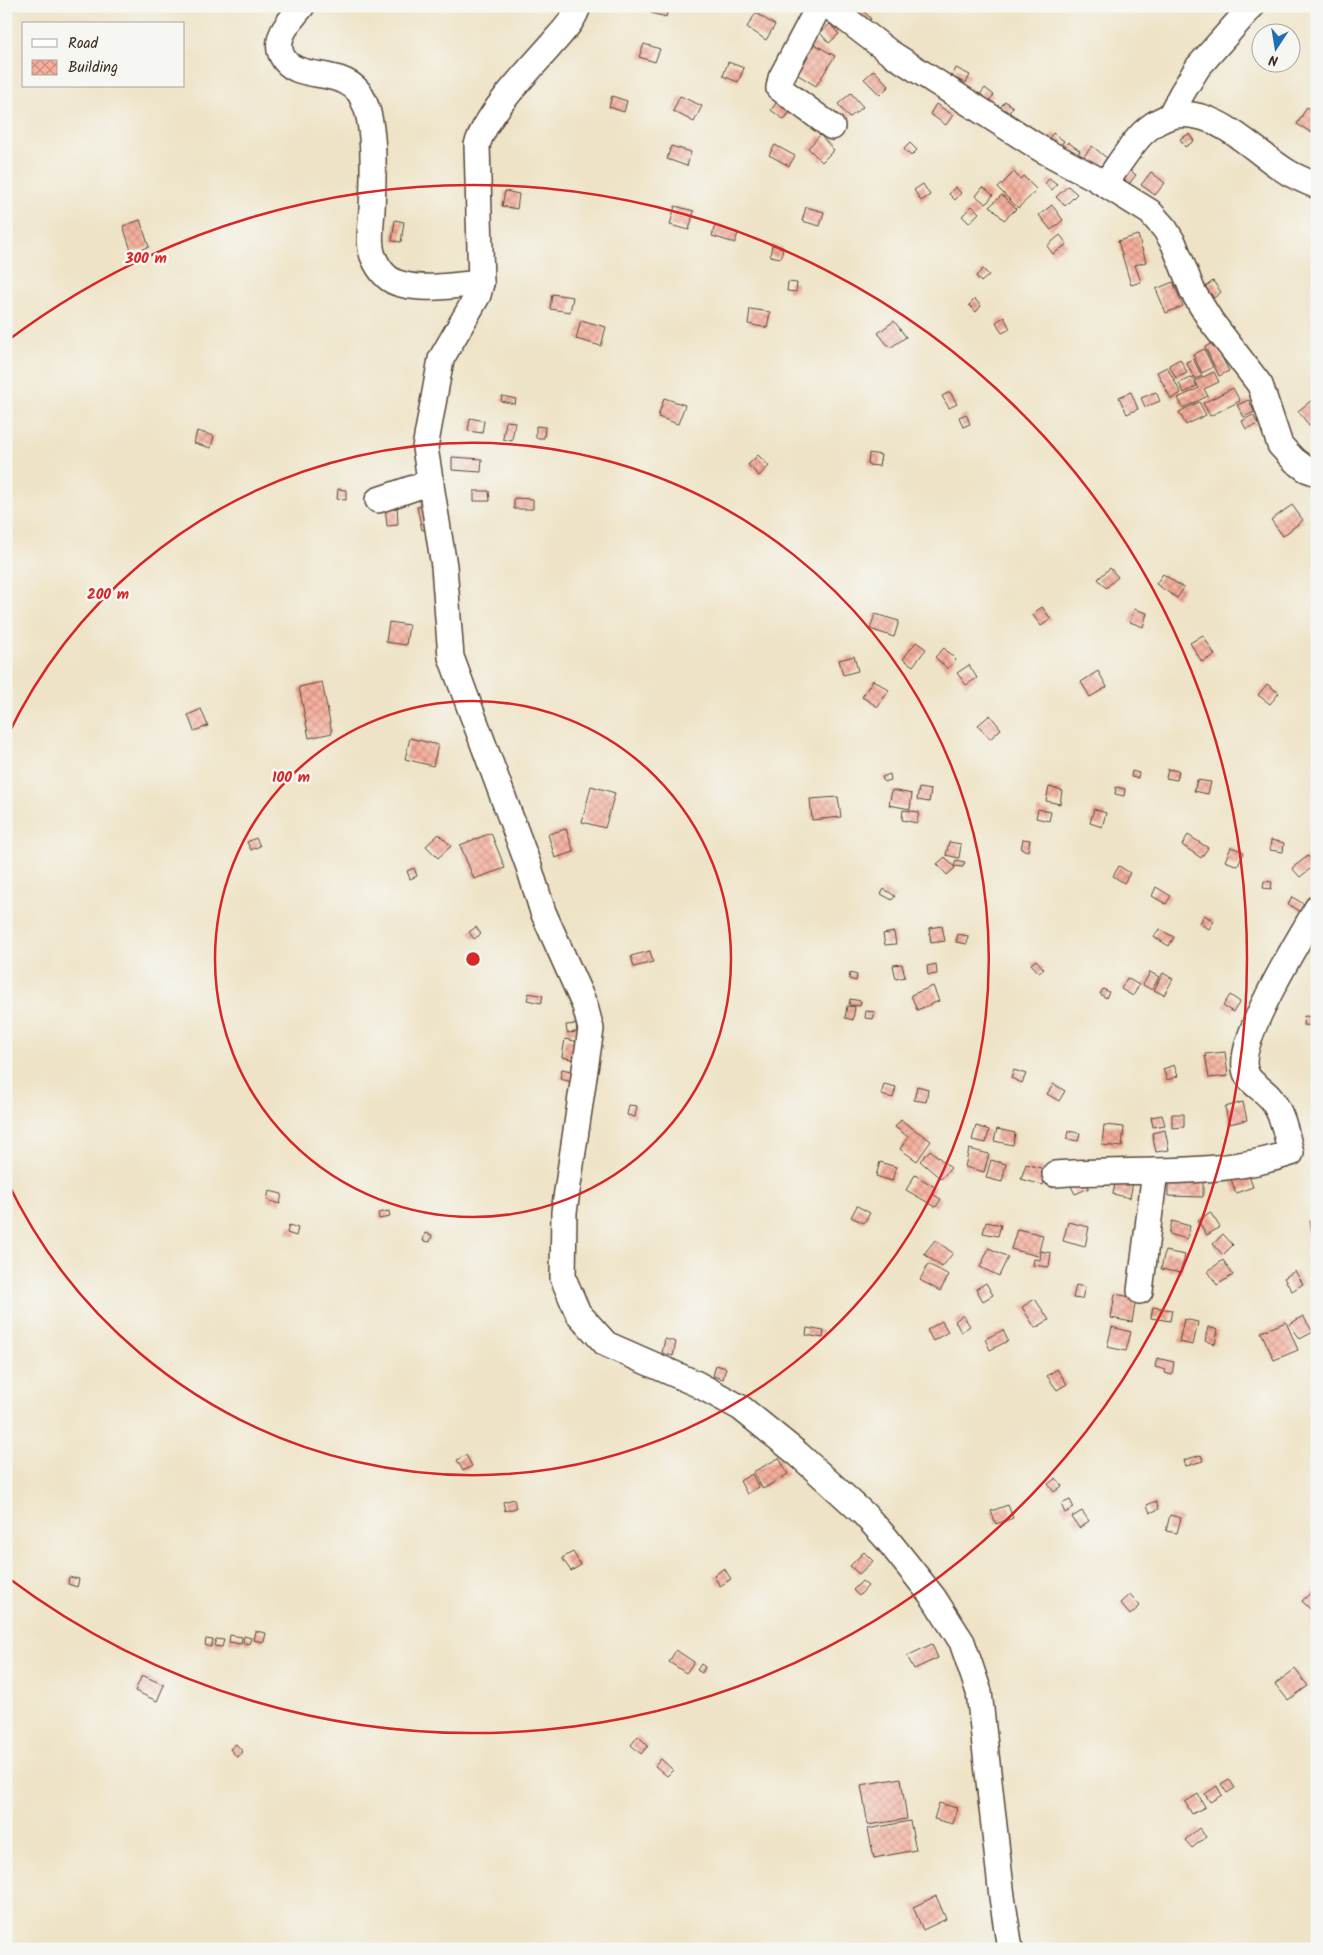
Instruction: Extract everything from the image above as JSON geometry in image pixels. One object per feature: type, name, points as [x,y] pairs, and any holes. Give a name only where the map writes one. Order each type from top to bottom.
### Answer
[{"type":"street","points":[[302,6],[279,39],[279,50],[286,63],[303,72],[320,73],[341,79],[359,91],[368,113],[374,173],[371,225],[372,254],[382,273],[399,284],[426,287],[481,283]]},
{"type":"street","points":[[578,6],[570,22],[518,81],[481,134],[477,145],[481,283],[478,295],[441,359],[425,448],[444,566],[450,657],[543,912],[585,1006],[591,1029],[564,1212],[563,1278],[578,1313],[606,1344],[698,1384],[741,1408],[798,1454],[864,1514],[934,1597],[962,1642],[979,1692],[1002,1897],[1010,1949]]},
{"type":"street","points":[[819,6],[781,78],[780,88],[832,127]]},
{"type":"street","points":[[829,6],[889,52],[1041,149],[1105,184],[1150,212],[1165,229],[1174,244],[1193,292],[1212,321],[1260,385],[1280,445],[1294,460],[1306,469],[1317,473]]},
{"type":"street","points":[[1170,116],[1198,67],[1252,6]]},
{"type":"street","points":[[1105,184],[1144,132],[1170,116],[1190,114],[1206,118],[1226,128],[1289,173],[1317,186]]},
{"type":"street","points":[[378,500],[431,482]]},
{"type":"street","points":[[1055,1174],[1093,1171],[1222,1168],[1265,1162],[1291,1153],[1280,1114],[1271,1098],[1246,1075],[1243,1062],[1245,1050],[1260,1009],[1317,908]]},
{"type":"street","points":[[1140,1291],[1155,1171]]},
{"type":"building","points":[[653,6],[669,6],[666,17],[651,13]]},
{"type":"building","points":[[788,6],[810,6],[810,10],[788,9]]},
{"type":"building","points":[[848,6],[860,6],[871,19],[864,25]]},
{"type":"building","points":[[756,13],[775,25],[766,40],[747,27]]},
{"type":"building","points":[[830,24],[839,34],[829,43],[820,33]]},
{"type":"building","points":[[644,44],[660,49],[655,62],[639,57]]},
{"type":"building","points":[[814,44],[835,56],[816,86],[795,73]]},
{"type":"building","points":[[728,62],[744,68],[738,82],[723,76]]},
{"type":"building","points":[[956,68],[970,75],[966,83],[952,77]]},
{"type":"building","points":[[874,70],[889,86],[880,95],[864,79]]},
{"type":"building","points":[[985,88],[994,95],[988,102],[979,96]]},
{"type":"building","points":[[851,93],[863,107],[849,118],[838,104]]},
{"type":"building","points":[[612,96],[627,101],[624,112],[609,107]]},
{"type":"building","points":[[680,96],[702,106],[694,122],[673,111]]},
{"type":"building","points":[[779,99],[792,109],[784,120],[771,110]]},
{"type":"building","points":[[1005,101],[1013,107],[1008,114],[1000,108]]},
{"type":"building","points":[[936,104],[953,115],[946,125],[930,114]]},
{"type":"building","points":[[1307,107],[1317,113],[1317,125],[1312,133],[1297,124]]},
{"type":"building","points":[[1053,133],[1064,141],[1054,154],[1043,145]]},
{"type":"building","points":[[1189,134],[1194,141],[1185,147],[1180,139]]},
{"type":"building","points":[[820,135],[834,150],[822,162],[808,148]]},
{"type":"building","points":[[1068,142],[1080,151],[1072,161],[1061,152]]},
{"type":"building","points":[[910,143],[917,150],[911,156],[904,149]]},
{"type":"building","points":[[775,145],[795,156],[789,166],[769,155]]},
{"type":"building","points":[[671,146],[691,152],[687,166],[667,159]]},
{"type":"building","points":[[1092,146],[1108,159],[1097,173],[1081,160]]},
{"type":"building","points":[[1126,167],[1136,175],[1129,184],[1119,176]]},
{"type":"building","points":[[1014,172],[1020,179],[1023,176],[1037,190],[1018,208],[998,188]]},
{"type":"building","points":[[1151,172],[1165,183],[1155,195],[1141,185]]},
{"type":"building","points":[[1049,178],[1057,184],[1052,190],[1045,184]]},
{"type":"building","points":[[923,184],[930,195],[921,201],[914,190]]},
{"type":"building","points":[[1068,186],[1077,194],[1065,206],[1056,197]]},
{"type":"building","points":[[955,187],[961,193],[955,200],[949,194]]},
{"type":"building","points":[[983,187],[993,195],[986,204],[976,196]]},
{"type":"building","points":[[505,191],[519,194],[517,209],[502,206]]},
{"type":"building","points":[[1002,195],[1016,209],[1004,220],[990,206]]},
{"type":"building","points":[[1052,205],[1063,220],[1051,230],[1039,215]]},
{"type":"building","points":[[675,206],[694,211],[689,230],[670,225]]},
{"type":"building","points":[[972,206],[979,213],[969,223],[962,216]]},
{"type":"building","points":[[806,207],[824,212],[820,226],[802,221]]},
{"type":"building","points":[[140,220],[149,247],[132,253],[123,226]]},
{"type":"building","points":[[395,220],[404,222],[401,242],[392,241]]},
{"type":"building","points":[[715,225],[738,233],[735,243],[712,236]]},
{"type":"building","points":[[1060,235],[1067,244],[1053,254],[1047,246]]},
{"type":"building","points":[[1138,235],[1146,262],[1135,265],[1141,282],[1131,285],[1118,241]]},
{"type":"building","points":[[772,245],[783,248],[781,258],[770,256]]},
{"type":"building","points":[[983,269],[989,275],[981,282],[976,276]]},
{"type":"building","points":[[1213,281],[1221,292],[1214,298],[1205,287]]},
{"type":"building","points":[[788,282],[797,283],[796,292],[787,291]]},
{"type":"building","points":[[1173,282],[1183,306],[1166,313],[1156,289]]},
{"type":"building","points":[[552,294],[573,297],[570,312],[550,309]]},
{"type":"building","points":[[975,299],[981,306],[976,312],[969,305]]},
{"type":"building","points":[[750,309],[770,312],[767,328],[748,324]]},
{"type":"building","points":[[1004,317],[1010,329],[1002,333],[996,322]]},
{"type":"building","points":[[581,320],[606,327],[601,346],[576,339]]},
{"type":"building","points":[[894,321],[906,337],[890,348],[878,333]]},
{"type":"building","points":[[1214,342],[1229,371],[1219,376],[1205,347]]},
{"type":"building","points":[[1204,349],[1213,367],[1202,373],[1193,355]]},
{"type":"building","points":[[1180,359],[1187,373],[1176,378],[1169,365]]},
{"type":"building","points":[[1193,359],[1202,376],[1195,379],[1186,362]]},
{"type":"building","points":[[1167,367],[1181,393],[1171,399],[1157,372]]},
{"type":"building","points":[[1214,372],[1219,382],[1204,389],[1208,396],[1183,408],[1178,398],[1199,388],[1195,381]]},
{"type":"building","points":[[1192,377],[1197,386],[1184,393],[1179,383]]},
{"type":"building","points":[[1233,388],[1240,401],[1210,416],[1203,403]]},
{"type":"building","points":[[950,392],[957,404],[949,408],[942,396]]},
{"type":"building","points":[[1131,392],[1138,409],[1127,414],[1119,397]]},
{"type":"building","points":[[1156,392],[1160,401],[1145,407],[1141,398]]},
{"type":"building","points":[[502,396],[516,399],[515,404],[501,401]]},
{"type":"building","points":[[1317,396],[1317,426],[1312,429],[1298,411]]},
{"type":"building","points":[[664,398],[685,405],[678,424],[658,417]]},
{"type":"building","points":[[1249,400],[1254,412],[1244,417],[1237,405]]},
{"type":"building","points":[[1199,402],[1206,415],[1186,425],[1179,412]]},
{"type":"building","points":[[966,414],[970,424],[963,427],[959,417]]},
{"type":"building","points":[[1253,415],[1258,424],[1246,429],[1242,421]]},
{"type":"building","points":[[470,418],[484,421],[482,433],[468,431]]},
{"type":"building","points":[[506,421],[515,422],[512,441],[503,439]]},
{"type":"building","points":[[536,426],[545,427],[544,438],[536,438]]},
{"type":"building","points":[[197,431],[214,436],[211,448],[194,443]]},
{"type":"building","points":[[869,453],[881,455],[879,466],[868,465]]},
{"type":"building","points":[[758,455],[769,466],[759,476],[748,465]]},
{"type":"building","points":[[452,457],[482,459],[481,472],[452,470]]},
{"type":"building","points":[[338,489],[346,490],[346,500],[337,499]]},
{"type":"building","points":[[474,491],[489,491],[490,501],[474,501]]},
{"type":"building","points":[[514,498],[533,499],[533,509],[514,509]]},
{"type":"building","points":[[397,504],[398,525],[387,526],[385,505]]},
{"type":"building","points":[[428,505],[433,527],[422,530],[417,507]]},
{"type":"building","points":[[1292,505],[1303,520],[1283,536],[1271,520]]},
{"type":"building","points":[[1110,568],[1118,577],[1106,588],[1098,579]]},
{"type":"building","points":[[1163,574],[1184,588],[1177,598],[1156,584]]},
{"type":"building","points":[[1042,607],[1051,619],[1041,626],[1032,614]]},
{"type":"building","points":[[1134,609],[1147,613],[1143,627],[1130,622]]},
{"type":"building","points":[[875,614],[899,621],[894,637],[870,629]]},
{"type":"building","points":[[389,622],[409,625],[406,645],[386,642]]},
{"type":"building","points":[[1203,635],[1215,655],[1202,662],[1190,643]]},
{"type":"building","points":[[916,642],[926,649],[913,666],[903,659]]},
{"type":"building","points":[[944,648],[956,660],[948,669],[935,657]]},
{"type":"building","points":[[854,656],[858,671],[843,675],[839,660]]},
{"type":"building","points":[[969,665],[977,678],[966,685],[957,673]]},
{"type":"building","points":[[1098,671],[1107,687],[1090,697],[1081,682]]},
{"type":"building","points":[[873,680],[889,690],[878,707],[862,697]]},
{"type":"building","points":[[322,682],[332,733],[309,738],[299,687]]},
{"type":"building","points":[[1267,684],[1279,693],[1270,704],[1258,695]]},
{"type":"building","points":[[201,709],[208,726],[194,731],[188,715]]},
{"type":"building","points":[[990,715],[1001,729],[990,739],[978,725]]},
{"type":"building","points":[[410,738],[438,745],[433,766],[405,759]]},
{"type":"building","points":[[1168,769],[1179,771],[1177,780],[1166,778]]},
{"type":"building","points":[[1132,771],[1139,773],[1138,778],[1131,777]]},
{"type":"building","points":[[890,774],[891,780],[884,782],[882,777]]},
{"type":"building","points":[[1197,780],[1211,782],[1208,794],[1194,791]]},
{"type":"building","points":[[591,786],[615,793],[605,828],[582,822]]},
{"type":"building","points":[[1049,787],[1062,790],[1060,804],[1046,801]]},
{"type":"building","points":[[1116,787],[1125,789],[1124,796],[1115,794]]},
{"type":"building","points":[[919,788],[931,790],[929,802],[917,800]]},
{"type":"building","points":[[892,790],[912,794],[910,809],[889,805]]},
{"type":"building","points":[[838,797],[841,817],[812,820],[810,799]]},
{"type":"building","points":[[1038,809],[1051,812],[1049,821],[1036,818]]},
{"type":"building","points":[[1094,809],[1106,813],[1102,827],[1090,823]]},
{"type":"building","points":[[903,810],[919,812],[917,823],[902,820]]},
{"type":"building","points":[[566,829],[574,852],[555,858],[548,834]]},
{"type":"building","points":[[491,833],[505,868],[474,879],[460,845]]},
{"type":"building","points":[[439,834],[451,846],[438,858],[426,846]]},
{"type":"building","points":[[1188,835],[1208,848],[1201,858],[1182,845]]},
{"type":"building","points":[[256,838],[260,846],[251,850],[247,842]]},
{"type":"building","points":[[1023,839],[1030,840],[1028,851],[1021,849]]},
{"type":"building","points":[[1271,840],[1284,843],[1283,852],[1270,850]]},
{"type":"building","points":[[949,842],[961,844],[959,858],[946,855]]},
{"type":"building","points":[[1231,847],[1244,852],[1238,866],[1225,861]]},
{"type":"building","points":[[1308,856],[1315,865],[1300,877],[1292,868]]},
{"type":"building","points":[[945,857],[955,868],[947,875],[937,864]]},
{"type":"building","points":[[956,860],[965,862],[963,867],[954,866]]},
{"type":"building","points":[[1119,866],[1130,873],[1124,883],[1113,876]]},
{"type":"building","points":[[414,868],[417,876],[410,879],[407,871]]},
{"type":"building","points":[[1264,881],[1272,882],[1271,889],[1263,888]]},
{"type":"building","points":[[1156,887],[1171,896],[1166,904],[1152,896]]},
{"type":"building","points":[[884,889],[895,896],[892,900],[881,894]]},
{"type":"building","points":[[1292,897],[1304,904],[1300,911],[1288,904]]},
{"type":"building","points":[[1204,915],[1214,921],[1209,929],[1200,924]]},
{"type":"building","points":[[942,926],[945,941],[931,943],[929,928]]},
{"type":"building","points":[[476,927],[481,934],[474,939],[469,932]]},
{"type":"building","points":[[1159,929],[1174,937],[1169,946],[1154,937]]},
{"type":"building","points":[[894,932],[896,944],[885,945],[883,934]]},
{"type":"building","points":[[958,934],[968,936],[967,944],[956,942]]},
{"type":"building","points":[[650,951],[653,962],[634,967],[631,956]]},
{"type":"building","points":[[1036,960],[1044,969],[1039,973],[1031,964]]},
{"type":"building","points":[[902,964],[905,977],[896,979],[893,965]]},
{"type":"building","points":[[936,964],[937,974],[928,975],[927,966]]},
{"type":"building","points":[[1150,972],[1159,977],[1152,990],[1143,985]]},
{"type":"building","points":[[850,973],[857,975],[856,981],[849,979]]},
{"type":"building","points":[[1163,973],[1173,979],[1164,995],[1154,990]]},
{"type":"building","points":[[1127,978],[1139,985],[1133,996],[1121,989]]},
{"type":"building","points":[[933,986],[939,1001],[917,1010],[911,995]]},
{"type":"building","points":[[1103,989],[1109,992],[1106,998],[1100,994]]},
{"type":"building","points":[[529,993],[543,996],[541,1003],[527,1000]]},
{"type":"building","points":[[1230,995],[1240,1002],[1233,1012],[1223,1006]]},
{"type":"building","points":[[850,999],[861,1001],[860,1006],[849,1005]]},
{"type":"building","points":[[847,1006],[855,1007],[853,1020],[845,1018]]},
{"type":"building","points":[[866,1011],[875,1012],[873,1019],[865,1018]]},
{"type":"building","points":[[1304,1016],[1317,1017],[1317,1026],[1303,1025]]},
{"type":"building","points":[[576,1024],[577,1032],[567,1033],[566,1025]]},
{"type":"building","points":[[565,1039],[579,1042],[575,1060],[562,1057]]},
{"type":"building","points":[[1225,1052],[1228,1076],[1209,1078],[1205,1054]]},
{"type":"building","points":[[1174,1065],[1178,1076],[1167,1080],[1163,1069]]},
{"type":"building","points":[[562,1069],[575,1072],[572,1082],[560,1079]]},
{"type":"building","points":[[1014,1070],[1026,1074],[1022,1083],[1011,1078]]},
{"type":"building","points":[[884,1084],[896,1087],[893,1098],[881,1095]]},
{"type":"building","points":[[1054,1084],[1065,1091],[1059,1101],[1047,1094]]},
{"type":"building","points":[[917,1086],[928,1089],[926,1102],[914,1100]]},
{"type":"building","points":[[1243,1102],[1247,1120],[1229,1124],[1225,1107]]},
{"type":"building","points":[[629,1105],[637,1106],[635,1117],[627,1115]]},
{"type":"building","points":[[1172,1114],[1184,1114],[1184,1127],[1172,1128]]},
{"type":"building","points":[[1162,1115],[1165,1125],[1153,1127],[1151,1117]]},
{"type":"building","points":[[901,1120],[931,1141],[917,1161],[900,1149],[908,1137],[895,1127]]},
{"type":"building","points":[[1104,1125],[1124,1127],[1122,1147],[1102,1145]]},
{"type":"building","points":[[976,1126],[989,1130],[986,1143],[972,1140]]},
{"type":"building","points":[[997,1129],[1015,1133],[1013,1145],[994,1141]]},
{"type":"building","points":[[1165,1130],[1169,1150],[1156,1152],[1152,1133]]},
{"type":"building","points":[[1068,1131],[1080,1133],[1078,1141],[1067,1139]]},
{"type":"building","points":[[969,1149],[989,1154],[984,1172],[965,1167]]},
{"type":"building","points":[[930,1150],[951,1168],[941,1179],[920,1161]]},
{"type":"building","points":[[991,1160],[1006,1164],[1002,1182],[986,1178]]},
{"type":"building","points":[[880,1162],[896,1167],[892,1181],[876,1176]]},
{"type":"building","points":[[1026,1164],[1048,1170],[1043,1185],[1021,1179]]},
{"type":"building","points":[[1248,1173],[1253,1187],[1236,1193],[1231,1179]]},
{"type":"building","points":[[1168,1174],[1203,1174],[1203,1197],[1168,1196]]},
{"type":"building","points":[[915,1175],[935,1187],[932,1194],[941,1199],[936,1207],[906,1190]]},
{"type":"building","points":[[1084,1178],[1089,1188],[1075,1194],[1070,1184]]},
{"type":"building","points":[[1116,1179],[1133,1182],[1130,1198],[1113,1194]]},
{"type":"building","points":[[269,1191],[282,1194],[280,1204],[267,1200]]},
{"type":"building","points":[[857,1206],[870,1213],[864,1223],[851,1217]]},
{"type":"building","points":[[389,1211],[390,1217],[379,1219],[378,1213]]},
{"type":"building","points":[[1210,1212],[1220,1227],[1207,1235],[1198,1221]]},
{"type":"building","points":[[1317,1220],[1317,1234],[1312,1234],[1310,1221]]},
{"type":"building","points":[[1172,1221],[1190,1226],[1187,1239],[1169,1234]]},
{"type":"building","points":[[986,1222],[1001,1225],[998,1236],[983,1233]]},
{"type":"building","points":[[1068,1222],[1089,1227],[1085,1247],[1063,1241]]},
{"type":"building","points":[[289,1225],[298,1228],[296,1236],[287,1233]]},
{"type":"building","points":[[1017,1229],[1043,1235],[1038,1256],[1011,1249]]},
{"type":"building","points":[[425,1233],[432,1235],[430,1242],[423,1241]]},
{"type":"building","points":[[1223,1234],[1233,1245],[1223,1255],[1213,1244]]},
{"type":"building","points":[[935,1240],[953,1253],[942,1267],[924,1254]]},
{"type":"building","points":[[989,1248],[1008,1257],[999,1276],[980,1267]]},
{"type":"building","points":[[1041,1251],[1051,1253],[1049,1267],[1033,1265],[1034,1259],[1040,1260]]},
{"type":"building","points":[[1165,1251],[1185,1255],[1181,1273],[1161,1269]]},
{"type":"building","points":[[1223,1260],[1233,1275],[1217,1285],[1208,1271]]},
{"type":"building","points":[[928,1264],[949,1275],[940,1291],[920,1280]]},
{"type":"building","points":[[1295,1271],[1303,1284],[1292,1291],[1284,1278]]},
{"type":"building","points":[[986,1283],[993,1295],[983,1301],[976,1289]]},
{"type":"building","points":[[1076,1285],[1085,1287],[1082,1299],[1073,1298]]},
{"type":"building","points":[[1115,1294],[1136,1298],[1132,1322],[1111,1318]]},
{"type":"building","points":[[1035,1299],[1049,1320],[1035,1328],[1022,1307]]},
{"type":"building","points":[[1153,1307],[1172,1310],[1170,1321],[1151,1318]]},
{"type":"building","points":[[963,1315],[970,1326],[961,1332],[955,1321]]},
{"type":"building","points":[[1303,1316],[1313,1332],[1300,1339],[1290,1324]]},
{"type":"building","points":[[1184,1319],[1198,1322],[1193,1345],[1179,1342]]},
{"type":"building","points":[[942,1321],[948,1332],[933,1341],[927,1330]]},
{"type":"building","points":[[1286,1322],[1298,1350],[1274,1360],[1261,1332]]},
{"type":"building","points":[[1112,1327],[1131,1332],[1126,1351],[1107,1347]]},
{"type":"building","points":[[1208,1327],[1218,1330],[1215,1344],[1205,1341]]},
{"type":"building","points":[[807,1328],[824,1331],[823,1338],[806,1335]]},
{"type":"building","points":[[1003,1330],[1008,1341],[990,1350],[985,1339]]},
{"type":"building","points":[[665,1339],[676,1342],[673,1356],[662,1353]]},
{"type":"building","points":[[1157,1358],[1174,1362],[1172,1375],[1165,1373],[1166,1370],[1155,1367]]},
{"type":"building","points":[[716,1365],[726,1368],[723,1379],[713,1376]]},
{"type":"building","points":[[1057,1369],[1067,1384],[1057,1390],[1047,1376]]},
{"type":"building","points":[[466,1455],[472,1466],[463,1471],[457,1460]]},
{"type":"building","points":[[1201,1455],[1203,1461],[1186,1466],[1184,1460]]},
{"type":"building","points":[[779,1458],[788,1474],[763,1489],[753,1472]]},
{"type":"building","points":[[752,1474],[759,1487],[747,1494],[740,1481]]},
{"type":"building","points":[[1056,1478],[1062,1486],[1054,1492],[1048,1484]]},
{"type":"building","points":[[514,1499],[516,1508],[505,1511],[503,1502]]},
{"type":"building","points":[[1070,1500],[1074,1508],[1065,1513],[1061,1504]]},
{"type":"building","points":[[1156,1501],[1159,1509],[1150,1513],[1147,1505]]},
{"type":"building","points":[[1008,1505],[1013,1518],[996,1524],[991,1511]]},
{"type":"building","points":[[1082,1511],[1089,1521],[1079,1528],[1072,1517]]},
{"type":"building","points":[[1170,1515],[1181,1518],[1177,1533],[1166,1531]]},
{"type":"building","points":[[573,1552],[581,1565],[571,1571],[562,1558]]},
{"type":"building","points":[[864,1552],[873,1561],[859,1574],[850,1566]]},
{"type":"building","points":[[724,1568],[731,1579],[720,1586],[714,1576]]},
{"type":"building","points":[[69,1577],[79,1579],[77,1587],[68,1584]]},
{"type":"building","points":[[862,1581],[868,1586],[859,1596],[853,1590]]},
{"type":"building","points":[[1315,1589],[1317,1592],[1317,1616],[1302,1601]]},
{"type":"building","points":[[1130,1594],[1140,1606],[1130,1615],[1120,1603]]},
{"type":"building","points":[[255,1631],[266,1633],[264,1642],[253,1640]]},
{"type":"building","points":[[230,1635],[242,1637],[241,1644],[229,1642]]},
{"type":"building","points":[[244,1636],[251,1638],[249,1644],[243,1643]]},
{"type":"building","points":[[206,1639],[213,1640],[211,1647],[205,1645]]},
{"type":"building","points":[[216,1639],[224,1640],[222,1647],[214,1646]]},
{"type":"building","points":[[932,1644],[938,1658],[914,1669],[907,1656]]},
{"type":"building","points":[[676,1650],[694,1662],[686,1673],[669,1662]]},
{"type":"building","points":[[701,1664],[705,1667],[702,1673],[697,1670]]},
{"type":"building","points":[[1295,1669],[1308,1686],[1288,1700],[1275,1684]]},
{"type":"building","points":[[142,1675],[164,1685],[157,1701],[135,1691]]},
{"type":"building","points":[[638,1736],[648,1746],[641,1754],[631,1745]]},
{"type":"building","points":[[236,1744],[243,1752],[237,1757],[230,1749]]},
{"type":"building","points":[[661,1759],[673,1770],[667,1776],[655,1766]]},
{"type":"building","points":[[901,1778],[907,1819],[868,1825],[861,1785]]},
{"type":"building","points":[[1229,1779],[1235,1788],[1227,1793],[1221,1784]]},
{"type":"building","points":[[1217,1786],[1222,1795],[1210,1802],[1205,1794]]},
{"type":"building","points":[[1198,1794],[1205,1807],[1192,1814],[1185,1802]]},
{"type":"building","points":[[939,1803],[957,1808],[953,1824],[934,1819]]},
{"type":"building","points":[[910,1821],[916,1850],[874,1858],[868,1829]]},
{"type":"building","points":[[1199,1828],[1206,1837],[1192,1848],[1185,1840]]},
{"type":"building","points":[[936,1896],[946,1919],[923,1930],[913,1907]]}]
